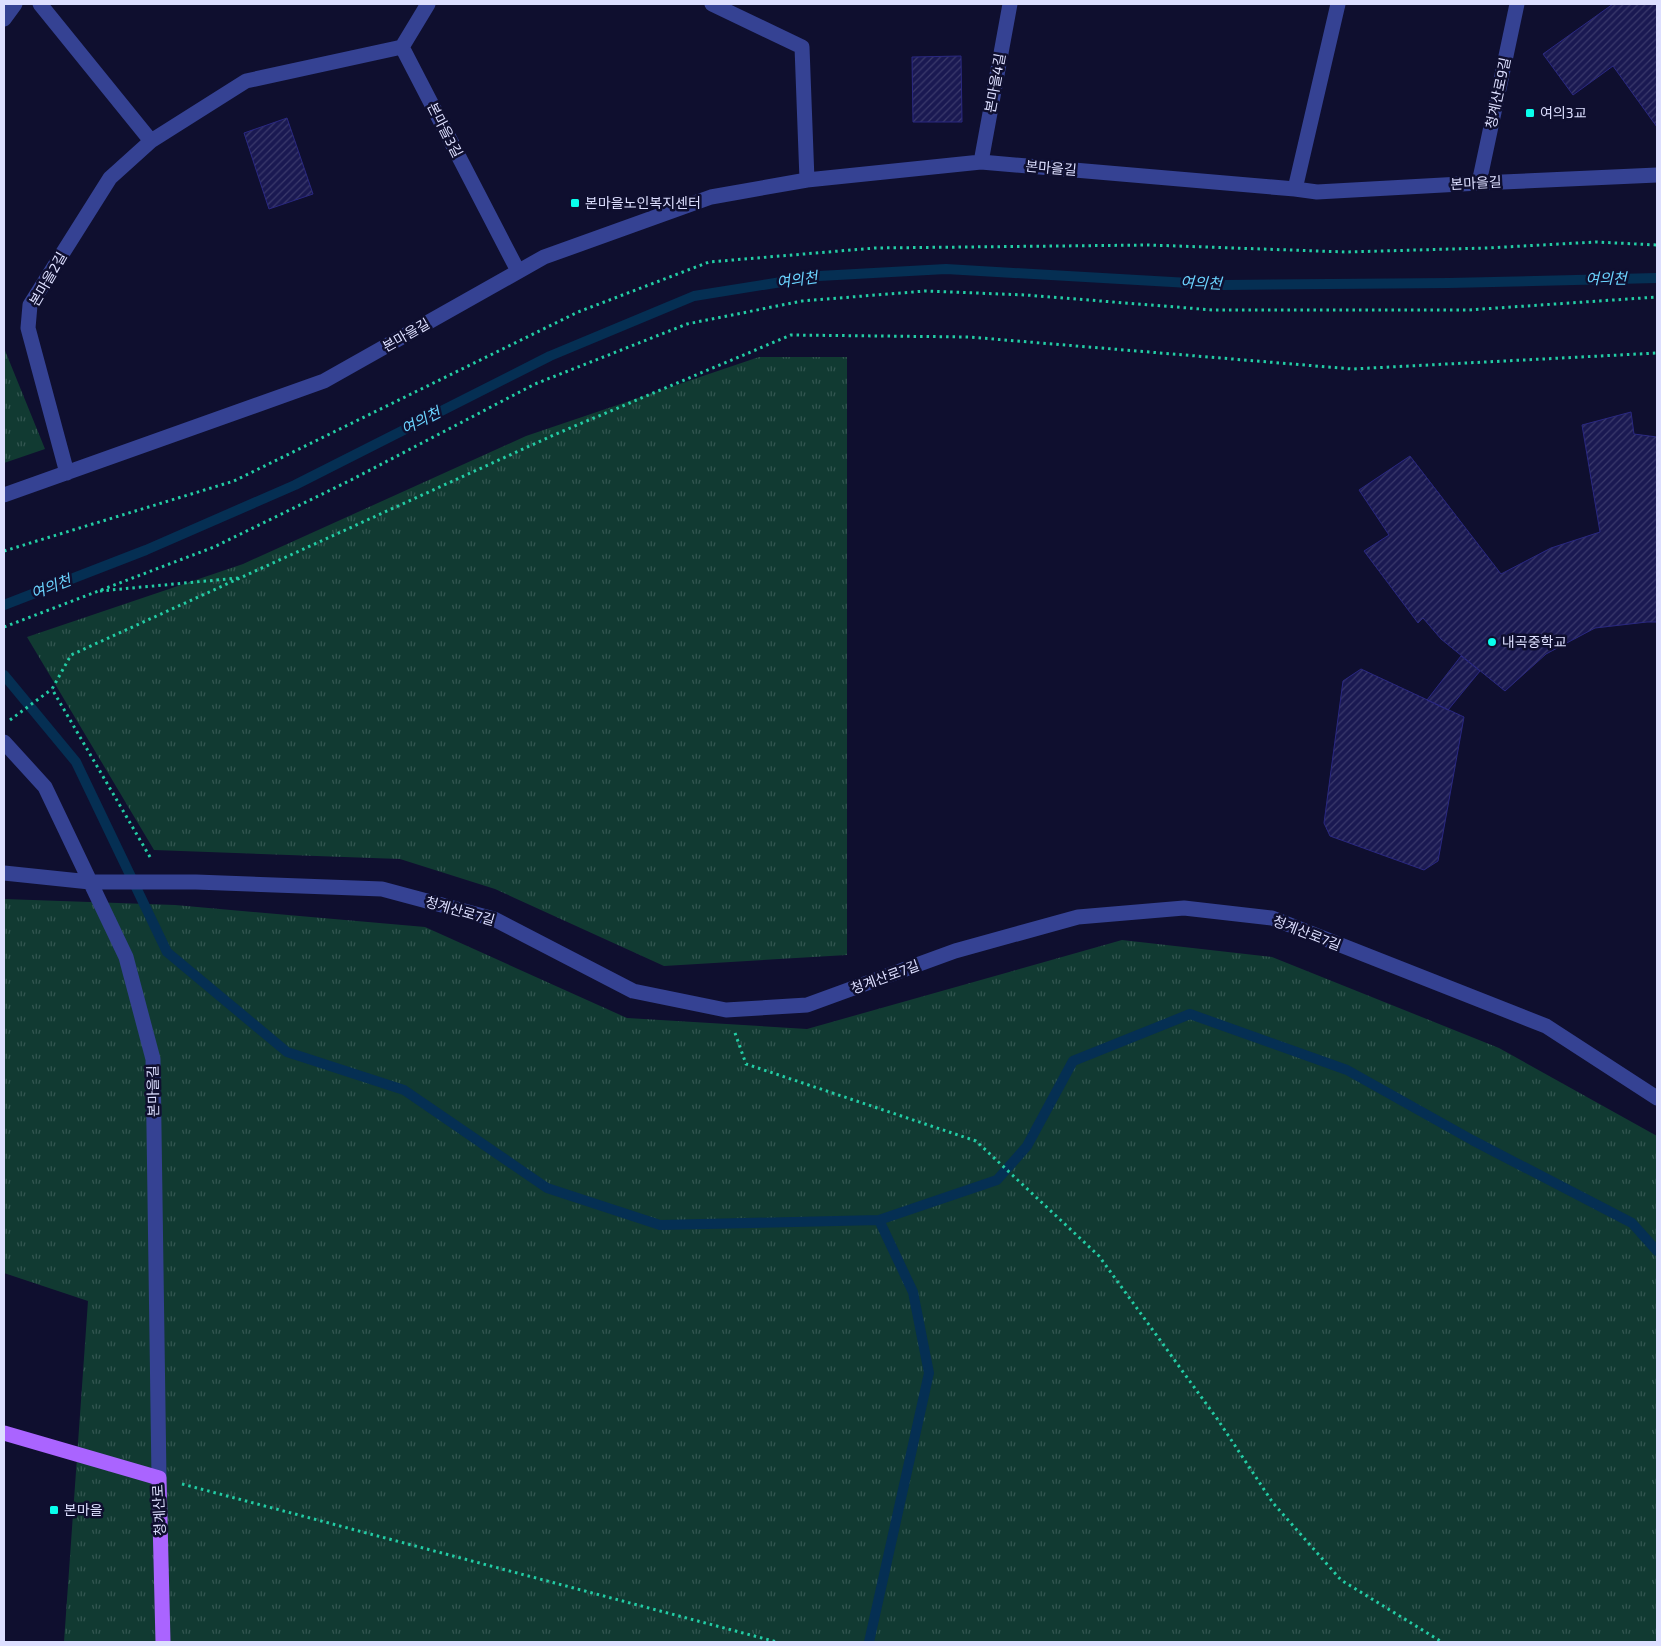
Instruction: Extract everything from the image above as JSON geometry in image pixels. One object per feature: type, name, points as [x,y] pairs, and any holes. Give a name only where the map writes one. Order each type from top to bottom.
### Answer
[{"type":"main road","name":"청계산로","points":[[4,1433],[159,1478],[163,1642]]},
{"type":"street","points":[[4,19],[15,4]]},
{"type":"street","points":[[40,4],[151,141]]},
{"type":"street","points":[[402,47],[428,4]]},
{"type":"street","points":[[712,4],[802,47],[807,180]]},
{"type":"street","name":"본마을4길","points":[[981,162],[1010,4]]},
{"type":"street","points":[[1295,188],[1338,4]]},
{"type":"street","name":"청계산로9길","points":[[1479,183],[1517,4]]},
{"type":"street","name":"본마을2길","points":[[67,473],[28,328],[30,305],[110,178],[151,141],[246,80],[402,47]]},
{"type":"street","name":"본마을3길","points":[[402,47],[515,265]]},
{"type":"street","name":"본마을길","points":[[4,495],[324,381],[515,265],[711,198],[807,180],[981,162],[1295,188],[1317,192],[1657,175]]},
{"type":"street","name":"본마을길","points":[[4,742],[45,787],[126,957],[153,1059],[159,1478]]},
{"type":"street","name":"청계산로7길","points":[[4,873],[90,882],[160,882],[382,889],[494,920],[633,991],[726,1010],[807,1005],[955,951],[1078,918],[1184,908],[1272,918],[1546,1026],[1657,1098]]},
{"type":"path","points":[[4,551],[234,481],[578,312],[709,262],[875,248],[1149,245],[1346,252],[1487,248],[1596,242],[1657,245]]},
{"type":"path","points":[[4,626],[214,547],[351,480],[535,384],[687,324],[802,301],[925,291],[1026,295],[1213,310],[1468,310],[1657,297]]},
{"type":"path","points":[[12,718],[52,689],[71,656],[556,434],[791,335],[969,337],[1352,369],[1657,354]]},
{"type":"path","points":[[95,592],[241,578]]},
{"type":"path","points":[[52,689],[160,882]]},
{"type":"path","points":[[726,1010],[746,1064],[976,1141],[993,1156],[1099,1256],[1218,1420],[1273,1503],[1341,1580],[1442,1642]]},
{"type":"path","points":[[159,1478],[777,1642]]},
{"type":"green space","points":[[4,348],[45,449],[4,463]]},
{"type":"green space","points":[[759,357],[847,357],[847,955],[664,966],[495,889],[400,859],[154,850],[27,637],[243,564],[526,436]]},
{"type":"green space","points":[[4,899],[175,905],[425,927],[627,1018],[807,1029],[1122,940],[1272,957],[1499,1048],[1657,1136],[1657,1642],[64,1642],[88,1301],[4,1273]]},
{"type":"building","points":[[1613,4],[1657,4],[1657,127],[1613,66],[1573,95],[1543,54]]},
{"type":"building","points":[[961,56],[962,122],[913,122],[912,57]]},
{"type":"building","points":[[287,118],[313,194],[269,209],[244,133]]},
{"type":"building","points":[[1631,412],[1634,434],[1657,437],[1657,622],[1595,628],[1546,654],[1505,691],[1441,639],[1423,618],[1418,623],[1364,551],[1389,535],[1359,490],[1410,456],[1501,574],[1551,548],[1600,532],[1582,425]]},
{"type":"building","points":[[1461,656],[1480,671],[1448,710],[1427,700]]},
{"type":"building","points":[[1361,669],[1464,717],[1438,861],[1424,870],[1330,836],[1324,823],[1343,681]]},
{"type":"waterway","name":"여의천","points":[[4,605],[146,550],[295,485],[550,356],[694,296],[819,276],[946,269],[1224,285],[1449,283],[1657,278]]},
{"type":"waterway","points":[[4,675],[76,762],[167,952],[287,1052],[404,1090],[547,1188],[660,1225],[879,1220],[997,1180],[1027,1146],[1073,1061],[1190,1014],[1347,1070],[1472,1140],[1632,1223],[1657,1251]]},
{"type":"waterway","points":[[869,1642],[929,1373],[913,1292],[879,1220]]},
{"type":"place","name":"여의3교","points":[[1530,113]]},
{"type":"place","name":"본마을노인복지센터","points":[[575,203]]},
{"type":"place","name":"내곡중학교","points":[[1492,642]]},
{"type":"place","name":"본마을","points":[[54,1510]]}]
